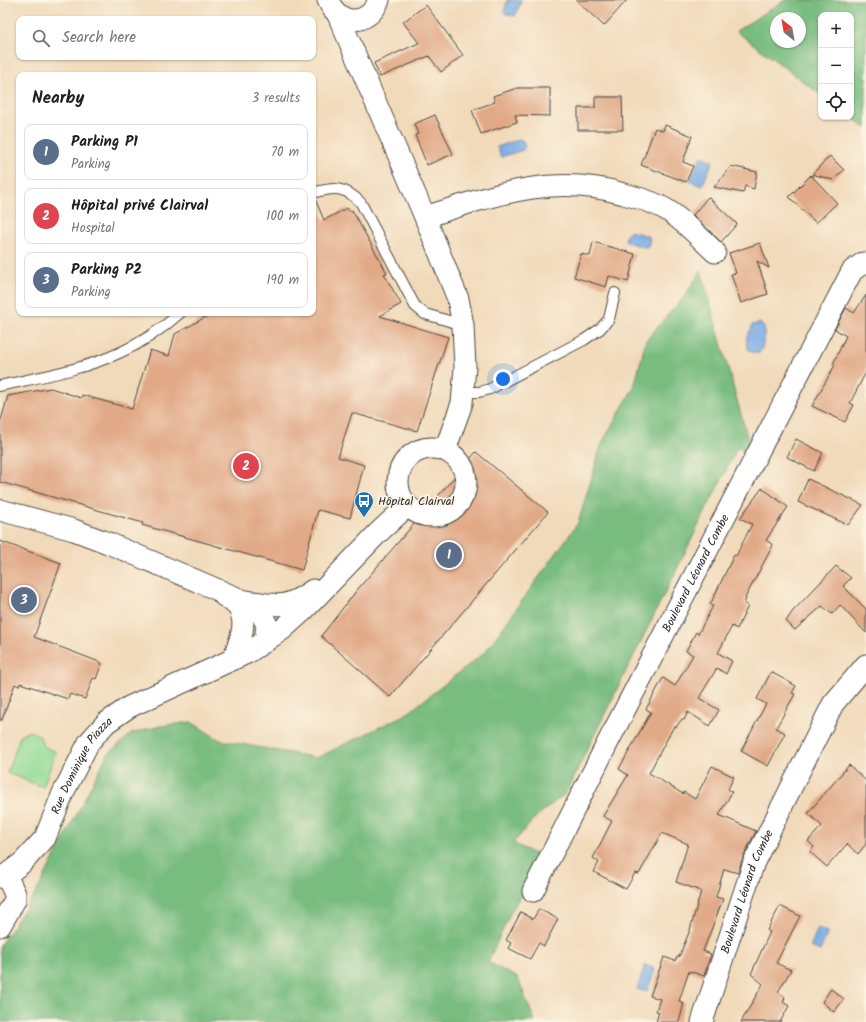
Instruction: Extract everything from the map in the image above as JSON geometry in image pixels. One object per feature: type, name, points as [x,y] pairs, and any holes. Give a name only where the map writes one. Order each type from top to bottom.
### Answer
[{"type":"street","points":[[332,7],[346,19],[354,20],[363,18],[370,14],[376,8],[379,0]]},
{"type":"street","points":[[332,7],[425,217],[458,300],[463,325],[465,354],[462,397],[445,450]]},
{"type":"street","points":[[425,217],[494,195],[528,188],[562,185],[605,188],[641,198],[667,210],[715,252]]},
{"type":"street","name":"Boulevard Léonard Combe","points":[[533,891],[607,744],[852,271],[863,263],[866,264]]},
{"type":"street","points":[[433,447],[445,450],[455,456],[463,467],[467,479],[465,489],[460,501],[452,509],[437,516],[422,515],[407,506],[399,494],[397,479],[400,468],[408,457],[420,449],[433,447]]},
{"type":"street","points":[[244,601],[273,606],[288,604],[302,598],[340,572],[407,506]]},
{"type":"street","points":[[0,510],[74,530],[258,607],[264,616],[267,625],[265,642]]},
{"type":"street","name":"Rue Dominique Piazza","points":[[0,926],[15,900],[15,894],[3,876],[22,862],[45,838],[63,793],[89,742],[106,723],[129,707],[249,652],[265,642],[283,629],[304,610],[340,572]]},
{"type":"street","points":[[217,590],[238,607],[243,622],[240,640],[233,659]]},
{"type":"street","name":"Boulevard Léonard Combe","points":[[702,1022],[754,862],[833,704],[866,665]]},
{"type":"lane","points":[[316,192],[326,189],[343,190],[352,194],[361,203],[415,306],[425,314],[463,325]]},
{"type":"lane","points":[[462,397],[490,389],[584,340],[600,329],[609,319],[615,293]]},
{"type":"lane","points":[[0,386],[80,366],[118,354],[145,340],[163,328],[177,316]]},
{"type":"green space","points":[[785,0],[866,0],[866,128],[854,119],[854,12],[818,12],[818,93],[736,31]]},
{"type":"green space","points":[[701,271],[752,454],[737,448],[565,794],[537,816],[513,843],[542,858],[511,912],[488,962],[518,978],[535,1022],[0,1022],[0,945],[36,893],[107,755],[131,734],[160,726],[191,722],[220,740],[317,758],[408,713],[485,652],[578,523],[602,443],[634,387],[646,340],[684,297]]},
{"type":"green space","points":[[30,731],[40,736],[43,746],[56,752],[43,787],[7,773],[21,734]]},
{"type":"water","points":[[507,0],[522,0],[515,16],[504,12]]},
{"type":"water","points":[[520,139],[523,141],[525,146],[523,150],[501,157],[497,147]]},
{"type":"water","points":[[701,156],[713,161],[702,186],[690,181]]},
{"type":"water","points":[[630,231],[648,236],[650,238],[648,247],[627,242],[625,239],[627,233]]},
{"type":"water","points":[[760,323],[764,327],[763,344],[759,353],[754,353],[748,349],[748,334],[752,325]]},
{"type":"water","points":[[818,928],[828,932],[820,951],[810,947]]},
{"type":"water","points":[[645,965],[655,969],[647,992],[637,989]]},
{"type":"building","points":[[576,0],[627,0],[604,26]]},
{"type":"building","points":[[426,5],[463,55],[441,72],[429,56],[380,77],[374,63],[419,43],[403,22]]},
{"type":"building","points":[[517,88],[550,88],[550,116],[515,115],[517,122],[481,134],[472,110],[495,102],[493,96]]},
{"type":"building","points":[[595,97],[622,97],[623,130],[578,130],[578,108],[595,108]]},
{"type":"building","points":[[435,115],[453,154],[427,165],[415,135],[418,134],[414,124]]},
{"type":"building","points":[[665,125],[692,136],[683,162],[693,166],[686,182],[641,165],[655,128],[663,131]]},
{"type":"building","points":[[830,156],[844,170],[833,180],[812,174]]},
{"type":"building","points":[[731,166],[757,172],[754,189],[745,186],[743,193],[714,187]]},
{"type":"building","points":[[811,175],[837,203],[816,223],[789,197]]},
{"type":"building","points":[[708,197],[737,224],[721,242],[693,215]]},
{"type":"building","points":[[316,201],[324,220],[347,208],[350,212],[352,210],[387,273],[384,274],[401,304],[380,316],[448,337],[417,431],[352,413],[338,457],[364,465],[350,518],[318,510],[302,570],[142,525],[143,523],[0,482],[0,423],[8,396],[51,388],[81,398],[82,395],[132,409],[150,350],[169,356],[175,334],[208,316],[316,316]]},
{"type":"building","points":[[593,242],[635,254],[628,282],[609,276],[606,287],[574,277],[581,254],[590,256]]},
{"type":"building","points":[[760,243],[769,268],[757,261],[768,294],[741,303],[731,274],[736,273],[729,253]]},
{"type":"building","points":[[866,295],[866,372],[850,403],[854,405],[845,422],[812,406],[835,365],[833,364],[846,336],[835,329],[846,308],[854,313]]},
{"type":"building","points":[[796,439],[823,453],[814,471],[787,457]]},
{"type":"building","points":[[476,452],[548,512],[390,697],[321,636],[357,590]]},
{"type":"building","points":[[808,479],[863,505],[848,525],[798,502]]},
{"type":"building","points":[[762,488],[788,507],[766,540],[773,545],[745,598],[744,603],[748,606],[737,629],[732,626],[718,653],[732,661],[726,674],[717,668],[699,698],[719,710],[710,726],[688,712],[684,720],[682,719],[676,727],[674,726],[649,773],[683,794],[684,792],[695,799],[712,766],[734,777],[728,789],[732,792],[719,815],[756,831],[742,859],[738,873],[724,869],[716,897],[723,899],[703,951],[711,954],[704,976],[689,971],[679,1001],[684,1003],[679,1022],[656,1022],[659,1012],[656,1011],[660,999],[650,996],[664,957],[675,961],[677,957],[679,957],[690,930],[701,891],[676,882],[688,844],[662,833],[639,874],[635,873],[626,889],[594,872],[599,862],[593,858],[612,821],[603,816],[628,775],[619,769],[651,712],[646,709],[663,678],[675,686],[693,655],[686,651],[696,632],[698,634],[713,606],[710,605],[734,555],[736,556],[752,524],[740,518]]},
{"type":"building","points":[[0,541],[61,563],[34,637],[102,663],[96,679],[93,678],[85,699],[70,694],[68,699],[20,683],[19,686],[15,684],[2,720],[0,720]]},
{"type":"building","points":[[836,566],[851,578],[843,586],[866,609],[866,633],[840,605],[832,614],[822,606],[795,630],[786,621],[793,611]]},
{"type":"building","points":[[771,672],[796,686],[792,693],[795,694],[776,728],[785,733],[768,766],[741,751],[766,704],[757,699]]},
{"type":"building","points":[[849,765],[866,781],[866,844],[858,854],[847,844],[827,867],[810,852],[814,847],[808,841],[822,826],[808,813]]},
{"type":"building","points":[[780,906],[800,916],[776,963],[791,970],[778,992],[785,997],[783,1002],[789,1006],[780,1022],[741,1022],[763,984],[751,974],[770,932],[767,930]]},
{"type":"building","points":[[539,909],[558,919],[544,946],[539,943],[530,959],[508,948],[511,943],[506,940],[521,912],[533,919]]},
{"type":"building","points":[[831,989],[844,999],[834,1012],[822,1002]]},
{"type":"place","name":"Hôpital privé Clairval","points":[[246,466]]},
{"type":"place","name":"Hôpital Clairval","points":[[364,518]]},
{"type":"place","name":"Parking P1","points":[[449,555]]},
{"type":"place","name":"Parking P2","points":[[24,600]]}]
